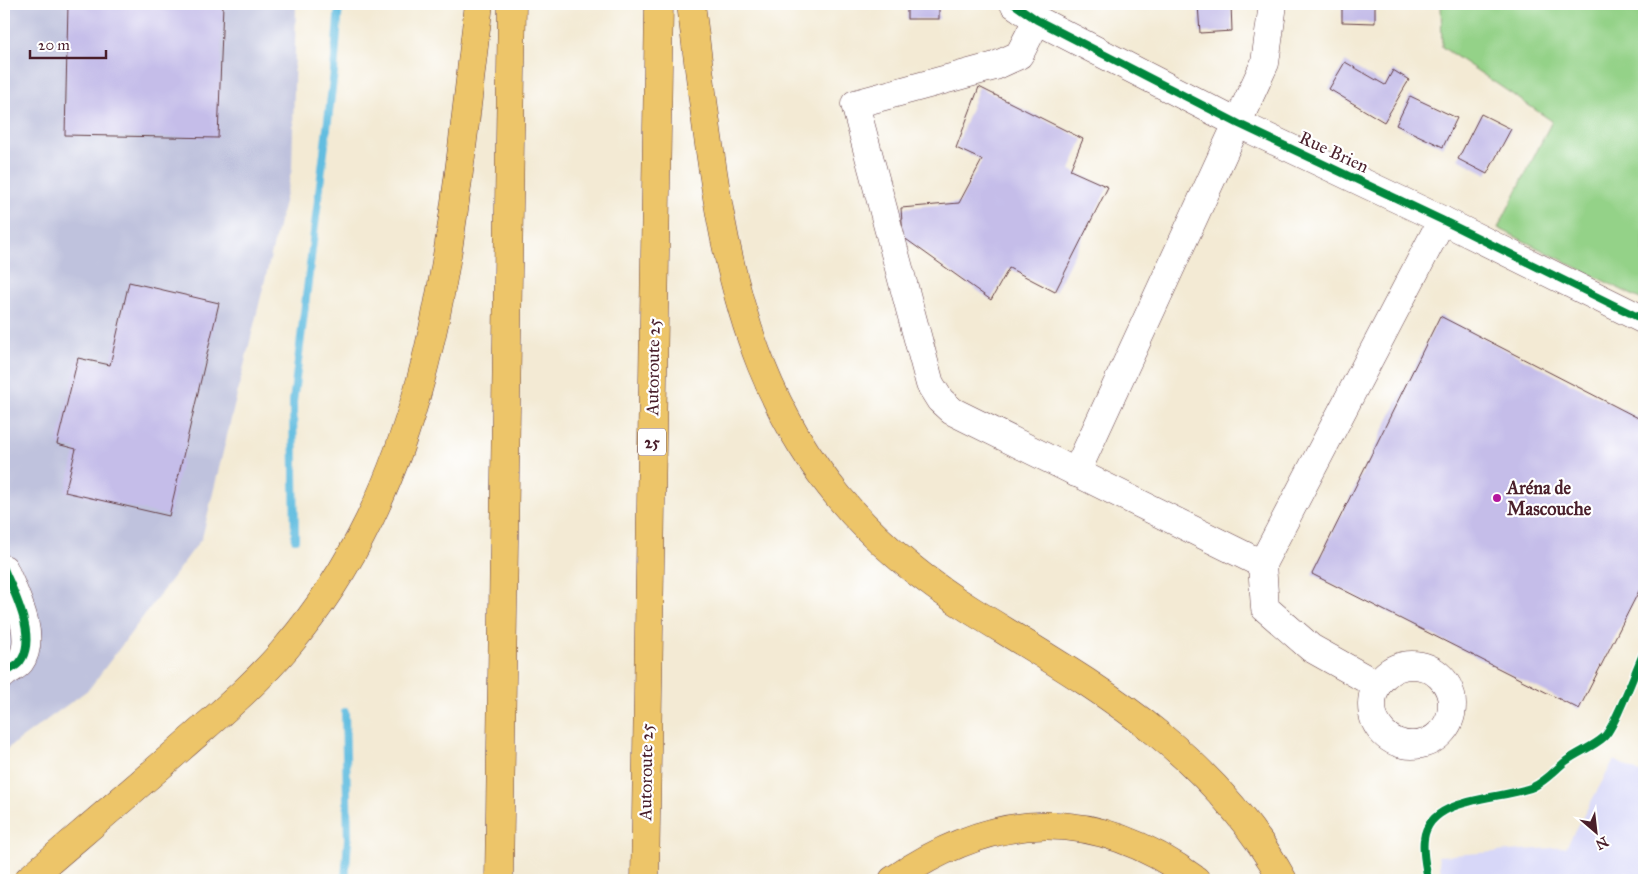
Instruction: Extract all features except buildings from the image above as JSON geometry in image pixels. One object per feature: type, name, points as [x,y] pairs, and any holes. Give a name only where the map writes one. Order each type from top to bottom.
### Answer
[{"type":"highway","points":[[28,880],[186,743],[268,668],[328,594],[363,535],[403,444],[430,348],[450,245],[479,4]]},
{"type":"highway","points":[[499,880],[512,4]]},
{"type":"highway","name":"Autoroute 25","points":[[645,880],[659,4]]},
{"type":"highway","points":[[691,4],[712,179],[734,281],[765,377],[786,420],[810,461],[852,514],[913,570],[958,602],[1098,689],[1130,711],[1184,754],[1238,813],[1283,880]]},
{"type":"highway","points":[[893,880],[916,865],[959,843],[997,830],[1042,826],[1073,827],[1112,836],[1162,858],[1196,880]]},
{"type":"street","name":"Rue Brien","points":[[1014,4],[1037,20],[1239,124],[1442,220],[1644,320]]},
{"type":"street","points":[[1076,473],[1239,124],[1266,62],[1272,4]]},
{"type":"street","points":[[1037,20],[1020,56],[995,66],[855,104],[930,384],[940,400],[952,411],[1262,564]]},
{"type":"street","points":[[1377,685],[1311,648],[1265,608],[1262,564],[1442,220]]},
{"type":"street","points":[[4,569],[24,615],[26,642],[20,662],[4,674]]},
{"type":"shaded area","points":[[4,4],[296,4],[292,169],[202,538],[89,689],[4,751]]},
{"type":"shaded area","points":[[1614,760],[1644,775],[1644,880],[1443,880],[1438,856],[1566,847]]},
{"type":"green space","points":[[1441,4],[1644,4],[1644,301],[1498,228],[1552,121],[1442,47]]},
{"type":"waterway","points":[[295,539],[293,402],[334,72],[339,4]]},
{"type":"waterway","points":[[345,712],[348,839],[345,880]]},
{"type":"cycle path","points":[[1014,4],[1037,20],[1239,124],[1442,220],[1644,320]]},
{"type":"cycle path","points":[[4,569],[18,602],[26,640],[25,652],[20,662],[4,674]]},
{"type":"cycle path","points":[[1428,880],[1424,855],[1424,839],[1429,825],[1439,815],[1452,807],[1538,785],[1566,761],[1600,741],[1614,722],[1644,652]]},
{"type":"place","name":"Aréna de Mascouche","points":[[1497,498]]}]
